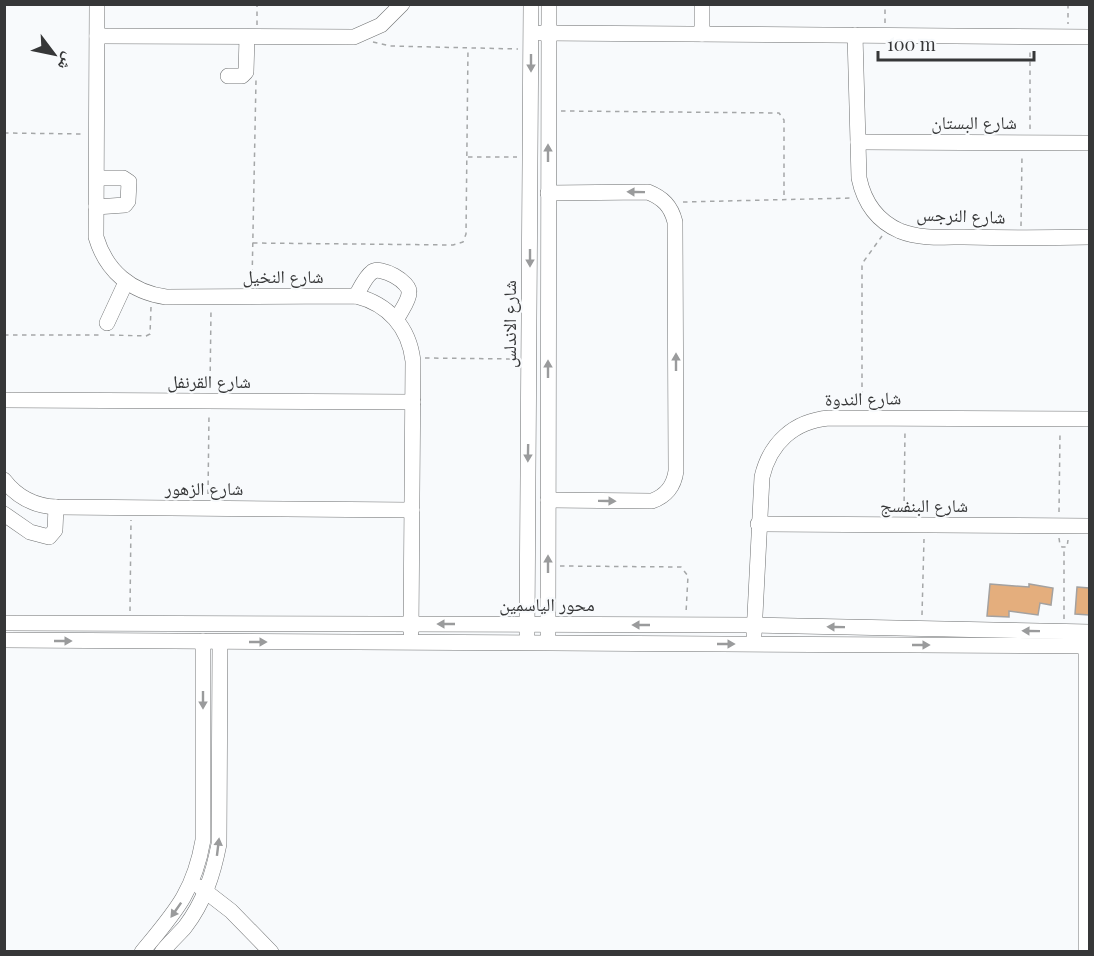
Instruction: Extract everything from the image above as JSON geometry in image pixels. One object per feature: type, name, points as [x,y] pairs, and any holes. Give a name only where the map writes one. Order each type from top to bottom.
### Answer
[{"type":"street","name":"شارع النخيل","points":[[97,4],[96,237],[107,262],[126,282],[151,294],[166,297],[356,296],[374,302],[397,319]]},
{"type":"street","points":[[97,36],[354,36],[381,25],[402,4]]},
{"type":"street","name":"شارع الاندلس","points":[[527,643],[531,4]]},
{"type":"street","points":[[548,643],[549,4]]},
{"type":"street","points":[[702,4],[702,34]]},
{"type":"street","points":[[531,32],[1089,37]]},
{"type":"street","name":"شارع النرجس","points":[[855,35],[859,178],[865,197],[876,214],[890,226],[916,236],[1089,237]]},
{"type":"street","points":[[228,76],[242,76],[246,72],[252,37]]},
{"type":"street","name":"شارع البستان","points":[[858,142],[1089,143]]},
{"type":"street","points":[[96,207],[125,205],[128,201],[129,182],[123,178],[97,178]]},
{"type":"street","points":[[548,194],[640,191],[654,195],[666,203],[675,222],[676,471],[673,482],[662,496],[646,502],[548,500]]},
{"type":"street","points":[[356,296],[374,270],[381,270],[405,283],[409,289],[409,295],[397,319],[406,334],[412,358],[411,643]]},
{"type":"street","points":[[107,323],[126,282]]},
{"type":"street","name":"شارع القرنفل","points":[[4,400],[413,402]]},
{"type":"street","name":"شارع الندوة","points":[[754,644],[758,524],[764,468],[771,452],[782,437],[796,427],[812,420],[829,418],[1089,419]]},
{"type":"street","name":"شارع الزهور","points":[[6,485],[30,501],[56,507],[412,510]]},
{"type":"street","points":[[4,514],[22,527],[38,535],[49,537],[56,530],[56,507]]},
{"type":"street","name":"شارع البنفسج","points":[[758,524],[1089,526]]},
{"type":"street","name":"محور الياسمين","points":[[4,623],[922,628],[1064,632],[1088,639]]},
{"type":"street","points":[[4,640],[754,644],[1088,639],[1086,951]]},
{"type":"street","points":[[142,951],[170,920],[182,902],[199,861],[203,840],[203,642]]},
{"type":"street","points":[[162,951],[183,929],[207,891],[215,868],[219,844],[220,642]]},
{"type":"street","points":[[192,882],[231,911],[271,951]]},
{"type":"path","points":[[252,37],[257,4]]},
{"type":"path","points":[[885,4],[885,35]]},
{"type":"path","points":[[1068,4],[1068,37]]},
{"type":"path","points":[[362,34],[384,46],[531,50]]},
{"type":"path","points":[[1021,238],[1030,37]]},
{"type":"path","points":[[253,243],[460,244],[466,234],[468,48]]},
{"type":"path","points":[[252,297],[256,71]]},
{"type":"path","points":[[548,111],[779,113],[784,120],[784,200]]},
{"type":"path","points":[[4,133],[97,134]]},
{"type":"path","points":[[467,157],[530,157]]},
{"type":"path","points":[[666,203],[865,197]]},
{"type":"path","points":[[862,418],[862,266],[890,226]]},
{"type":"path","points":[[4,335],[146,336],[152,329],[151,294]]},
{"type":"path","points":[[412,358],[529,359]]},
{"type":"path","points":[[904,525],[905,418]]},
{"type":"path","points":[[1059,526],[1060,420]]},
{"type":"path","points":[[130,624],[131,508]]},
{"type":"path","points":[[922,628],[924,526]]},
{"type":"path","points":[[1064,547],[1064,632]]},
{"type":"path","points":[[548,566],[681,567],[688,576],[686,626]]},
{"type":"building","points":[[990,584],[1029,587],[1029,584],[1053,588],[1051,605],[1040,603],[1038,615],[1009,611],[1009,617],[987,616]]},
{"type":"building","points":[[1077,587],[1089,588],[1089,615],[1075,614]]}]
